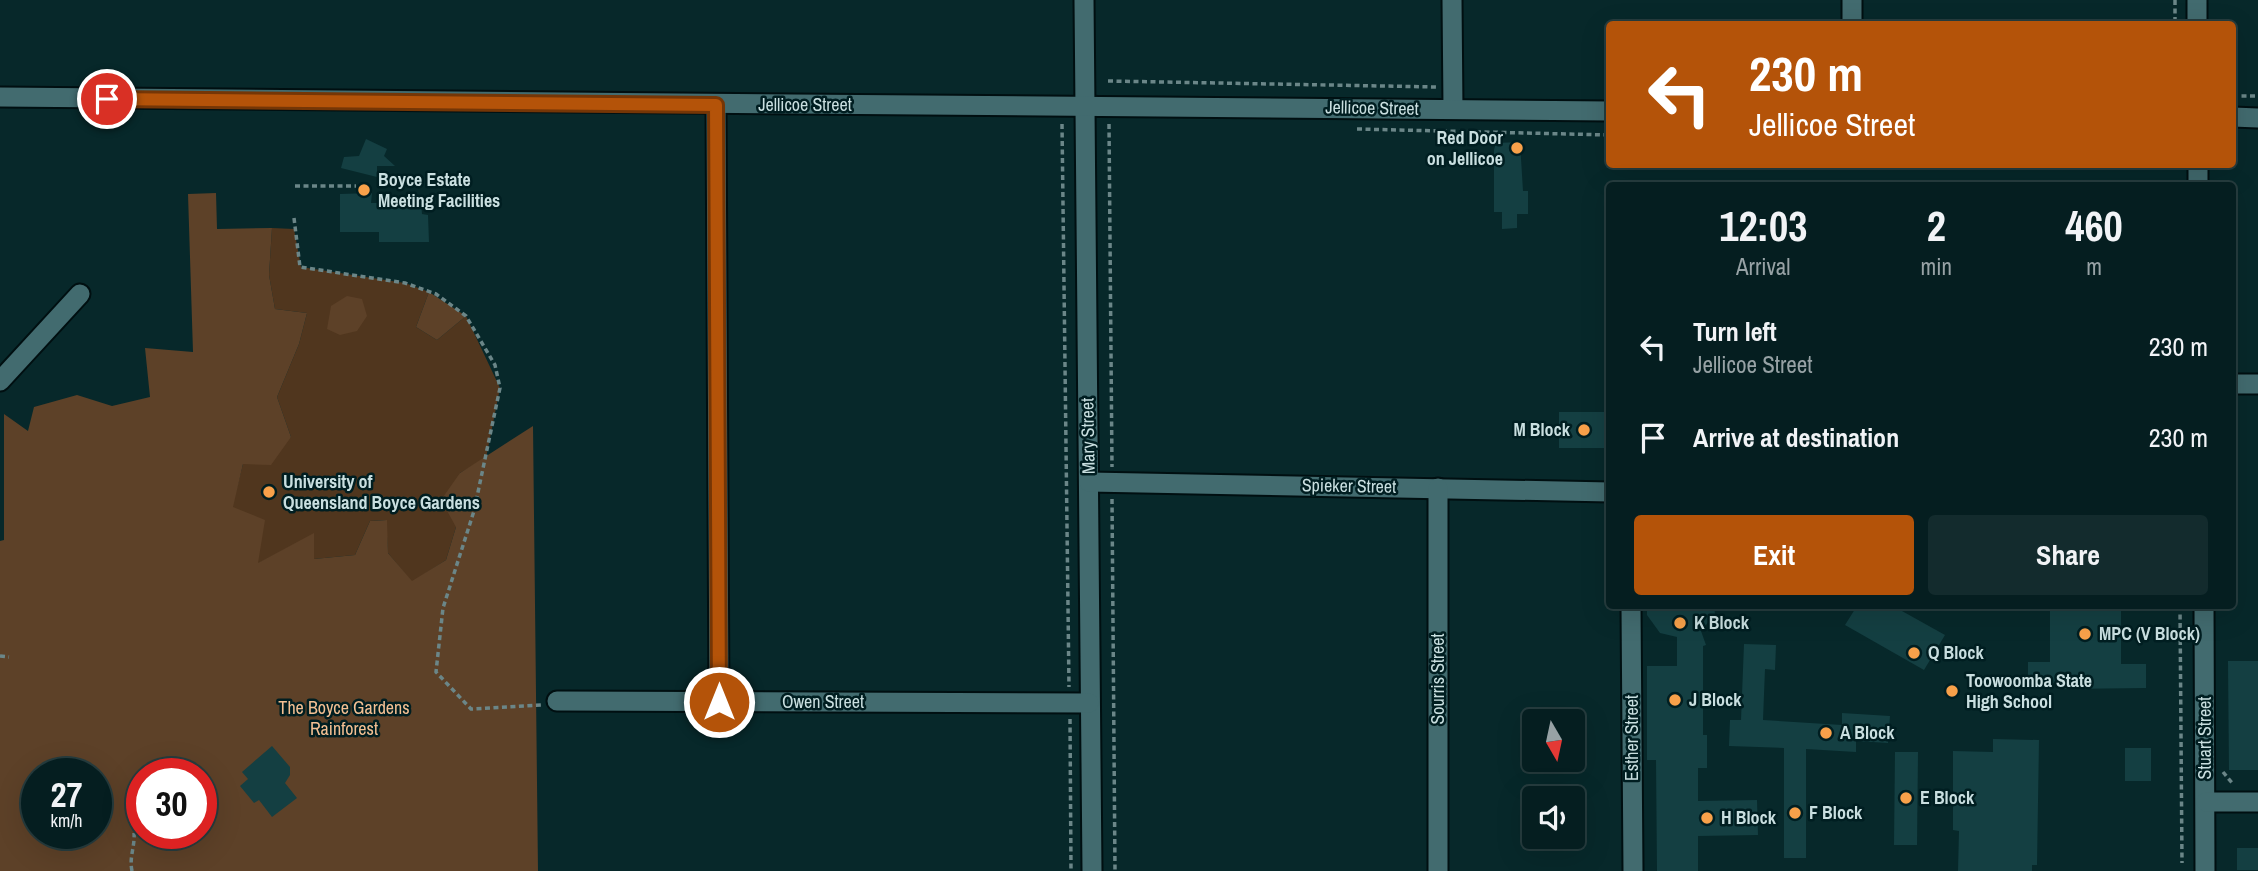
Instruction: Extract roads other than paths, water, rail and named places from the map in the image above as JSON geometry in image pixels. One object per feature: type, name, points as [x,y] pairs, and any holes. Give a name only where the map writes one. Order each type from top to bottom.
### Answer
[{"type":"street","name":"Mary Street","points":[[1084,0],[1089,482],[1079,703],[1092,871]]},
{"type":"street","points":[[1452,0],[1453,109]]},
{"type":"street","points":[[1852,0],[1852,21]]},
{"type":"street","points":[[2197,0],[2197,21]]},
{"type":"street","name":"Jellicoe Street","points":[[0,97],[716,105],[1085,104],[1606,111]]},
{"type":"street","points":[[716,105],[719,702]]},
{"type":"street","points":[[2236,117],[2258,117]]},
{"type":"street","points":[[0,381],[80,294]]},
{"type":"street","points":[[2236,384],[2258,384]]},
{"type":"street","name":"Spieker Street","points":[[1089,482],[1606,492]]},
{"type":"street","name":"Sourris Street","points":[[1438,488],[1438,871]]},
{"type":"street","name":"Esther Street","points":[[1631,609],[1633,871]]},
{"type":"street","name":"Stuart Street","points":[[2204,609],[2205,871]]},
{"type":"street","name":"Owen Street","points":[[557,701],[1079,703]]},
{"type":"street","points":[[2206,802],[2258,802]]},
{"type":"place","name":"Red Door on Jellicoe","points":[[1517,148]]},
{"type":"place","name":"Boyce Estate Meeting Facilities","points":[[364,190]]},
{"type":"place","name":"M Block","points":[[1584,430]]},
{"type":"place","name":"University of Queensland Boyce Gardens","points":[[269,492]]},
{"type":"place","name":"K Block","points":[[1680,623]]},
{"type":"place","name":"MPC (V Block)","points":[[2085,634]]},
{"type":"place","name":"Q Block","points":[[1914,653]]},
{"type":"place","name":"Toowoomba State High School","points":[[1952,691]]},
{"type":"place","name":"J Block","points":[[1675,700]]},
{"type":"place","name":"A Block","points":[[1826,733]]},
{"type":"place","name":"E Block","points":[[1906,798]]},
{"type":"place","name":"F Block","points":[[1795,813]]},
{"type":"place","name":"H Block","points":[[1707,818]]},
{"type":"park label","name":"The Boyce Gardens Rainforest","points":[[344,718]]}]
